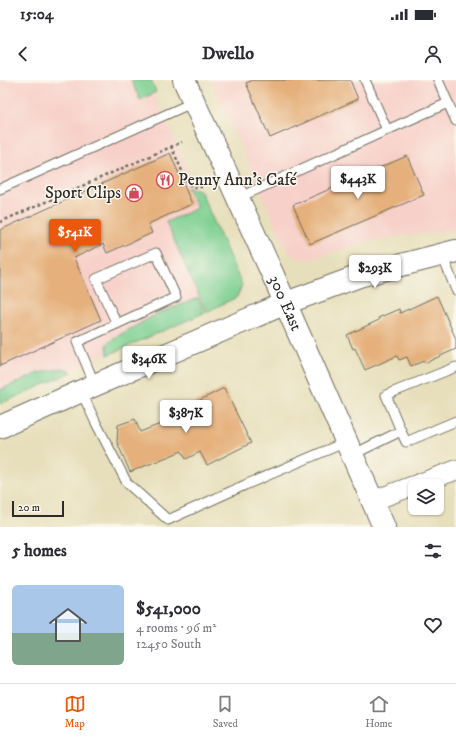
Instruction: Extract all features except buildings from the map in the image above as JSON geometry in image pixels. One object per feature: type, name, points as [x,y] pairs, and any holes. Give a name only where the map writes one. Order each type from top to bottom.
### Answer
[{"type":"main road","name":"300 East","points":[[190,87],[384,527]]},
{"type":"main road","points":[[0,427],[286,304],[362,275],[449,253]]},
{"type":"street","points":[[372,500],[456,470]]},
{"type":"lane","points":[[365,80],[387,130]]},
{"type":"lane","points":[[438,80],[456,121]]},
{"type":"lane","points":[[0,189],[190,87]]},
{"type":"lane","points":[[238,198],[448,103]]},
{"type":"lane","points":[[117,324],[96,279],[156,253],[176,297],[117,324],[77,342],[95,420],[127,483],[168,520],[245,485],[401,431]]},
{"type":"lane","points":[[449,253],[456,290]]},
{"type":"lane","points":[[456,367],[386,395],[406,442],[456,421]]},
{"type":"path","points":[[0,222],[182,142]]},
{"type":"path","points":[[171,146],[187,182],[192,187],[202,187]]},
{"type":"shaded area","points":[[0,80],[148,80],[242,292],[0,402]]},
{"type":"shaded area","points":[[211,80],[456,80],[456,230],[392,237],[364,243],[309,259],[298,258],[292,255],[285,246]]},
{"type":"green space","points":[[131,80],[151,80],[156,92],[140,100]]},
{"type":"green space","points":[[187,187],[200,190],[242,285],[237,297],[206,312],[166,222],[197,208]]},
{"type":"green space","points":[[198,298],[204,313],[108,355],[107,344],[112,339],[157,314]]},
{"type":"green space","points":[[63,368],[72,372],[0,404],[0,390],[38,373]]},
{"type":"place","name":"Penny Ann's Café","points":[[165,180]]},
{"type":"place","name":"Sport Clips","points":[[134,193]]}]
